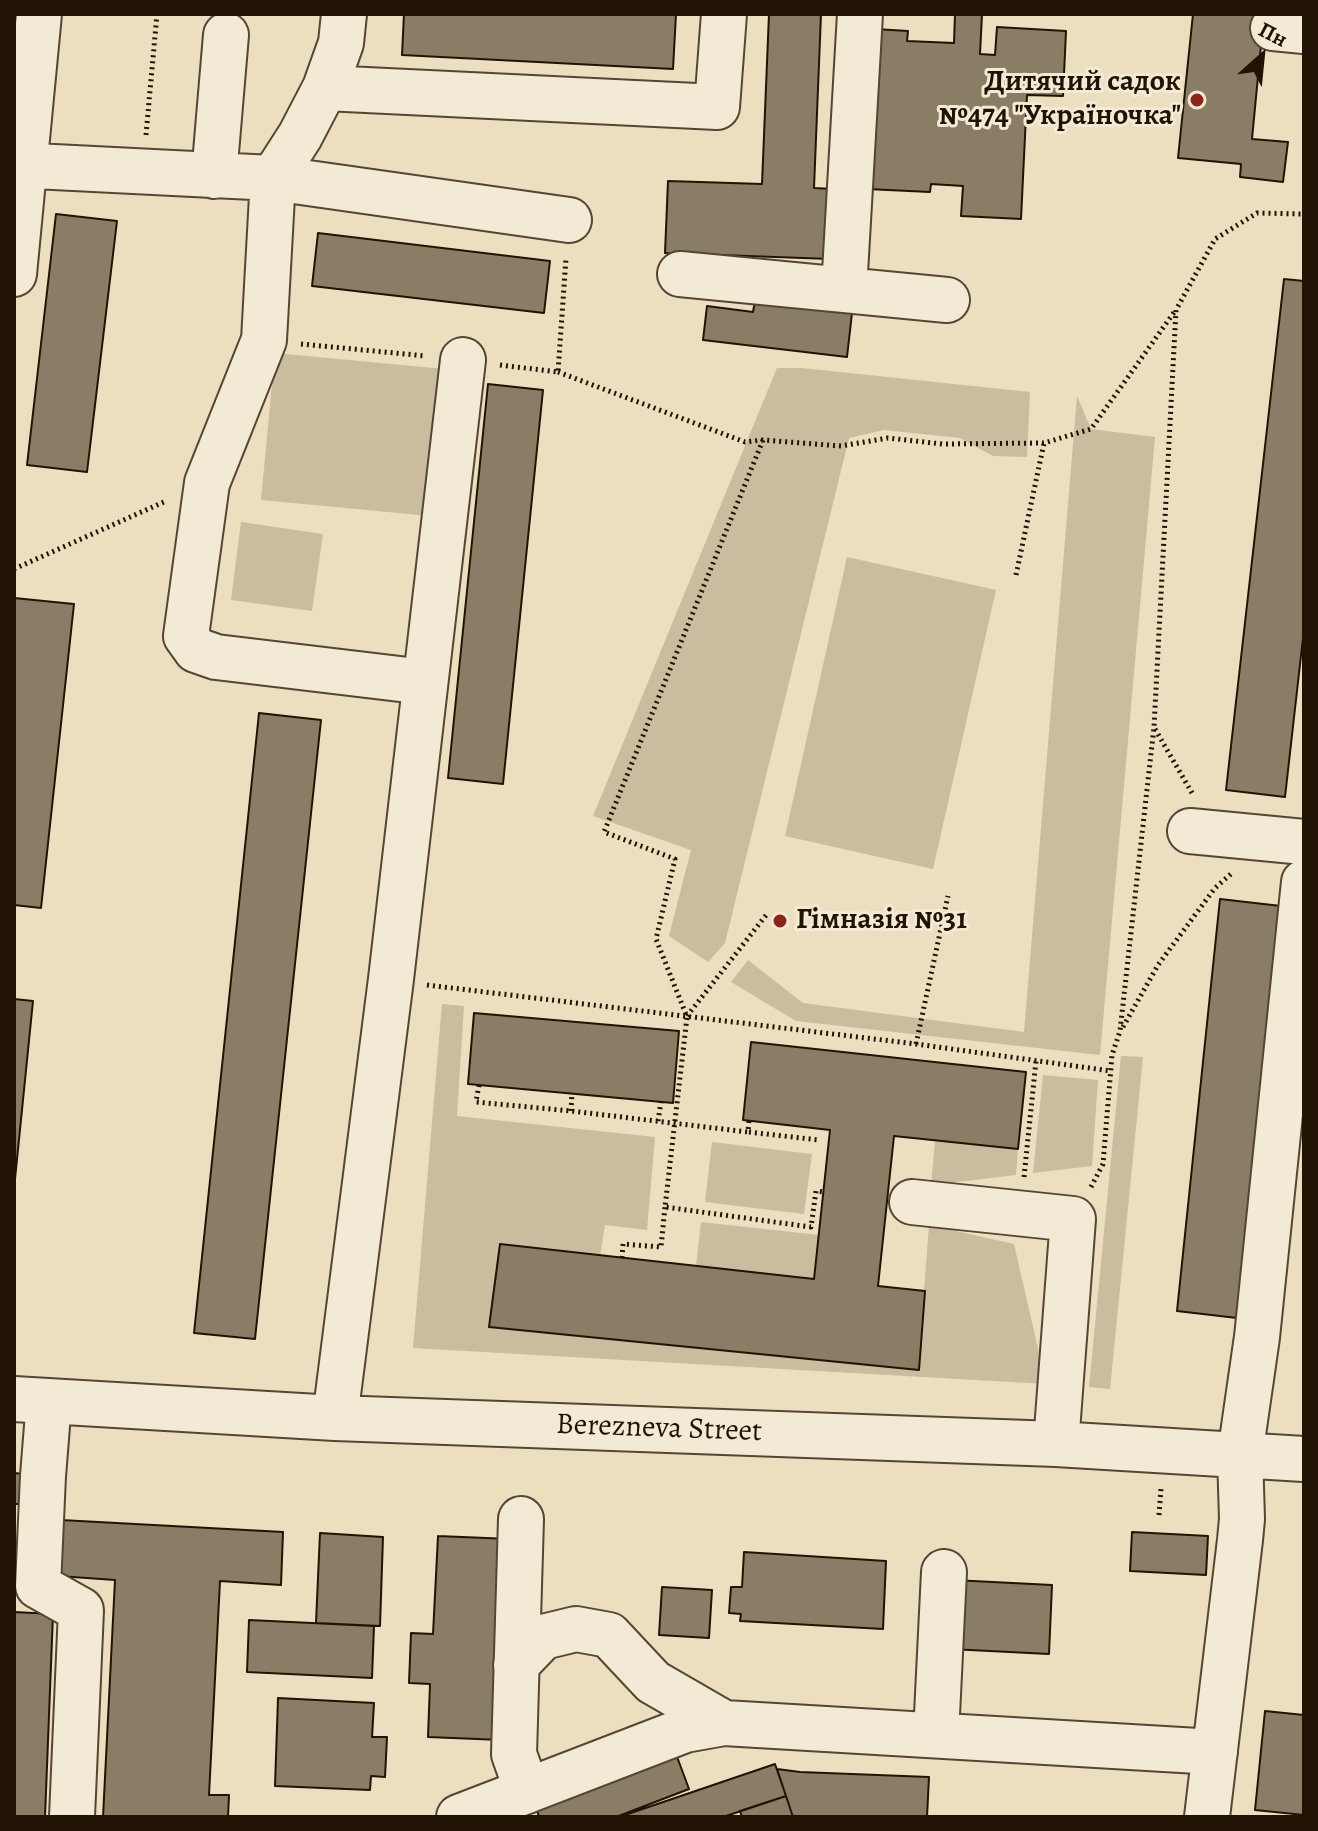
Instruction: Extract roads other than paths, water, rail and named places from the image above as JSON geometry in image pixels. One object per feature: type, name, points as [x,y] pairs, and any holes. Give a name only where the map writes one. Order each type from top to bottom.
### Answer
[{"type":"street","points":[[344,14],[341,43],[325,88],[273,178],[264,340],[207,483],[186,636],[196,650],[216,657],[425,682]]},
{"type":"street","points":[[325,88],[717,107],[724,14]]},
{"type":"street","points":[[844,290],[860,14]]},
{"type":"street","points":[[14,274],[30,32]]},
{"type":"street","points":[[214,176],[226,35]]},
{"type":"street","points":[[20,166],[273,178],[569,220]]},
{"type":"street","points":[[680,274],[947,300]]},
{"type":"street","points":[[335,1418],[391,979],[463,360]]},
{"type":"street","points":[[1191,812],[1287,841]]},
{"type":"street","points":[[1207,1817],[1242,1519],[1240,1455],[1257,1337],[1304,882]]},
{"type":"street","points":[[912,1202],[1073,1219],[1056,1444]]},
{"type":"street","points":[[31,1400],[43,1476],[38,1586],[81,1610],[72,1817]]},
{"type":"street","name":"Berezneva Street","points":[[31,1400],[335,1418],[1056,1444],[1304,1459]]},
{"type":"street","points":[[521,1519],[514,1754],[527,1791]]},
{"type":"street","points":[[936,1735],[944,1572]]},
{"type":"street","points":[[516,1665],[543,1637],[576,1629],[609,1635],[653,1682],[724,1723]]},
{"type":"street","points":[[459,1817],[685,1730],[724,1723],[1215,1752]]},
{"type":"place","name":"Дитячий садок №474 \"Україночка\"","points":[[1197,100]]},
{"type":"place","name":"Гімназія №31","points":[[780,921]]}]
